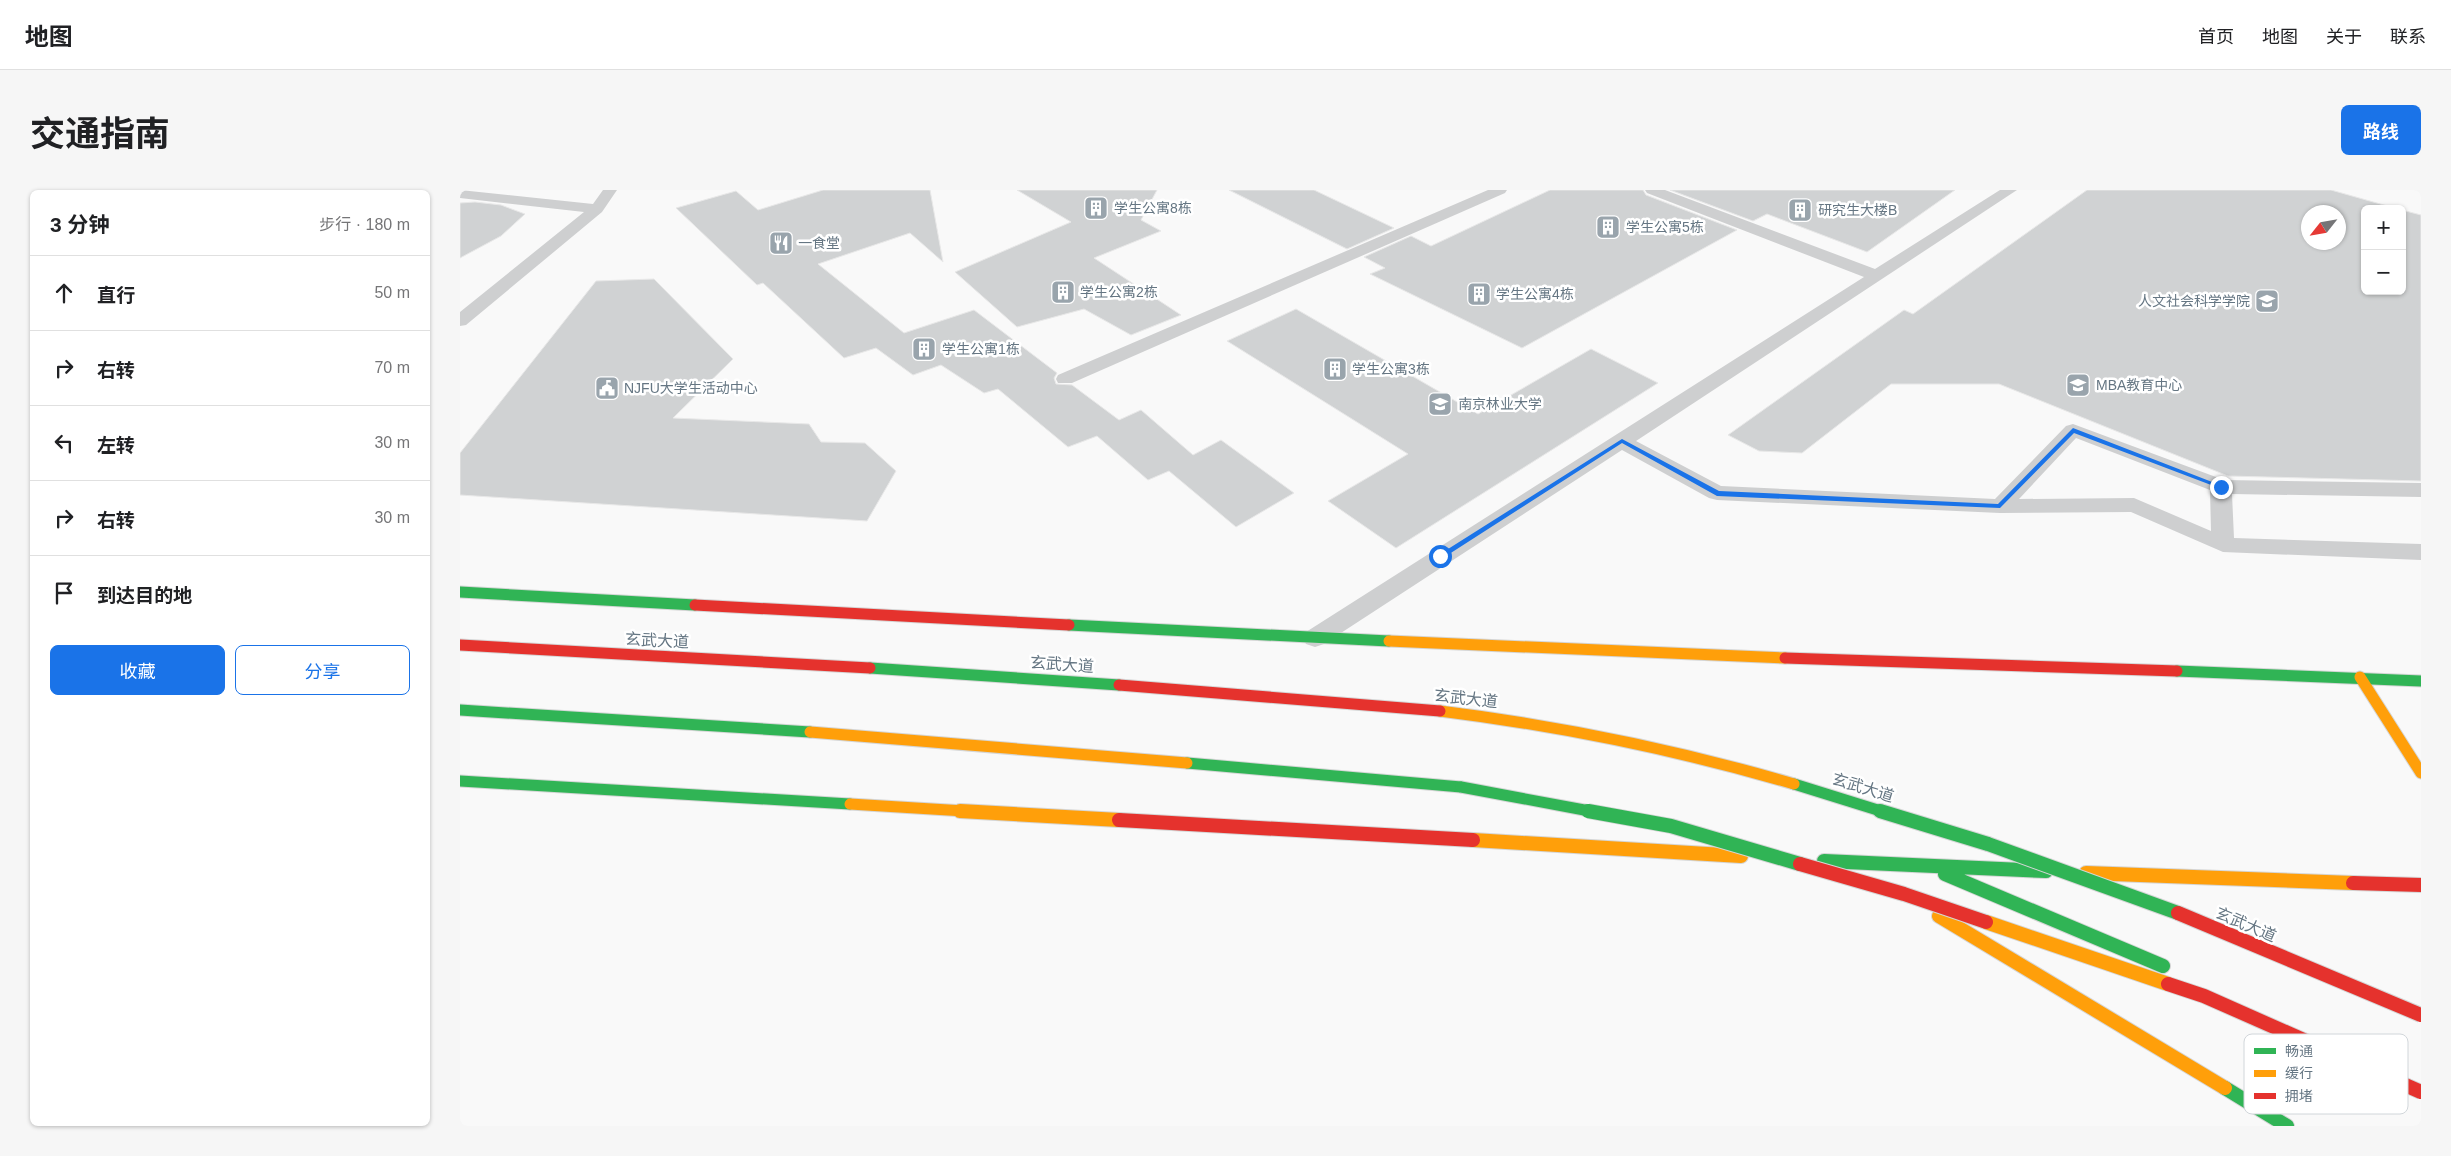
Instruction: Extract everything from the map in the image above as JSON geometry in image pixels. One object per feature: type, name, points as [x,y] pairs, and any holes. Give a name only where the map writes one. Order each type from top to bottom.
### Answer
[{"type":"highway","points":[[460,592],[1316,638],[1842,661],[2360,676],[2421,681]]},
{"type":"highway","name":"玄武大道","points":[[460,644],[1050,678],[1477,714],[1580,731],[1736,768],[1835,795],[1988,844],[2170,909],[2421,1015]]},
{"type":"highway","points":[[2360,676],[2421,773]]},
{"type":"highway","points":[[460,710],[889,737],[1461,787],[1671,826],[1904,894],[2204,996],[2290,1034]]},
{"type":"highway","points":[[460,780],[1930,867],[2421,885]]},
{"type":"highway","points":[[1930,867],[2175,971]]},
{"type":"highway","points":[[1904,894],[2244,1100]]},
{"type":"highway","points":[[2309,1029],[2318,1034]]},
{"type":"highway","points":[[2408,1085],[2421,1092]]},
{"type":"highway","points":[[2408,1086],[2421,1092]]},
{"type":"highway","points":[[2267,1114],[2287,1126]]},
{"type":"lane","points":[[460,321],[597,209],[610,190]]},
{"type":"lane","points":[[1065,379],[1500,190]]},
{"type":"lane","points":[[1652,190],[1877,276]]},
{"type":"lane","points":[[1316,638],[2010,190]]},
{"type":"lane","points":[[460,194],[597,209]]},
{"type":"lane","points":[[2000,506],[2073,430],[2221,487],[2421,490]]},
{"type":"lane","points":[[1622,441],[1717,493],[2000,506],[2134,505],[2223,545],[2421,552]]},
{"type":"lane","points":[[2221,487],[2223,545]]},
{"type":"building","points":[[823,190],[930,190],[943,262],[910,233],[818,264],[904,333],[974,310],[1057,373],[1054,378],[1056,384],[1072,385],[1119,420],[1141,410],[1193,455],[1221,440],[1294,493],[1236,527],[1169,471],[1148,480],[1097,436],[1068,447],[998,389],[984,393],[941,365],[913,375],[876,348],[844,358],[763,283],[757,285],[676,208],[736,191],[758,210]]},
{"type":"building","points":[[1017,190],[1157,190],[1141,220],[1161,231],[1094,258],[1181,315],[1131,335],[1084,309],[1017,327],[955,272],[1071,222]]},
{"type":"building","points":[[1229,190],[1314,190],[1394,228],[1347,249]]},
{"type":"building","points":[[1550,190],[1643,190],[1646,195],[1737,230],[1522,348],[1370,274],[1385,268],[1364,257],[1411,236],[1431,246]]},
{"type":"building","points":[[1670,190],[1955,190],[1867,252],[1767,214],[1753,221]]},
{"type":"building","points":[[2087,190],[2331,190],[2384,205],[2361,205],[2361,295],[2406,295],[2406,211],[2421,215],[2421,481],[2228,476],[1999,384],[1891,384],[1802,453],[1759,451],[1728,435],[1904,310],[1913,314]]},
{"type":"building","points":[[475,202],[501,205],[525,214],[501,236],[460,258],[460,203]]},
{"type":"building","name":"NJFU大学生活动中心","points":[[654,279],[733,359],[673,418],[809,424],[821,442],[865,443],[896,471],[867,521],[460,495],[460,453],[596,281]]},
{"type":"building","points":[[1296,309],[1478,414],[1591,349],[1658,383],[1396,548],[1328,501],[1408,454],[1227,341]]},
{"type":"traffic: fast","points":[[460,592],[695,605]]},
{"type":"traffic: fast","points":[[1069,625],[1389,641]]},
{"type":"traffic: fast","points":[[870,668],[1119,685]]},
{"type":"traffic: fast","points":[[2177,671],[2421,681]]},
{"type":"traffic: fast","points":[[460,710],[810,732]]},
{"type":"traffic: fast","points":[[1187,763],[1461,787]]},
{"type":"traffic: fast","points":[[460,781],[850,804]]},
{"type":"traffic: fast","points":[[1794,784],[1988,844]]},
{"type":"traffic: fast","points":[[1461,787],[1671,826],[1800,864]]},
{"type":"traffic: fast","points":[[1988,844],[2178,913]]},
{"type":"traffic: fast","points":[[1824,861],[2046,871]]},
{"type":"traffic: fast","points":[[1945,874],[2163,966]]},
{"type":"traffic: fast","points":[[2225,1088],[2244,1100]]},
{"type":"traffic: fast","points":[[2267,1114],[2287,1126]]},
{"type":"traffic: slow","points":[[1389,641],[1785,658]]},
{"type":"traffic: slow","points":[[2360,677],[2421,773]]},
{"type":"traffic: slow","points":[[1440,711],[1530,723],[1663,749],[1794,784]]},
{"type":"traffic: slow","points":[[810,732],[1187,763]]},
{"type":"traffic: slow","points":[[850,804],[1119,820]]},
{"type":"traffic: slow","points":[[1473,840],[1741,856]]},
{"type":"traffic: slow","points":[[2086,873],[2353,883]]},
{"type":"traffic: slow","points":[[1939,916],[2225,1088]]},
{"type":"traffic: slow","points":[[1986,922],[2168,984]]},
{"type":"traffic: jam","points":[[695,605],[1069,625]]},
{"type":"traffic: jam","points":[[460,645],[870,668]]},
{"type":"traffic: jam","points":[[1785,658],[2177,671]]},
{"type":"traffic: jam","points":[[1119,685],[1440,711]]},
{"type":"traffic: jam","points":[[1119,820],[1473,840]]},
{"type":"traffic: jam","points":[[1800,864],[1904,894],[1986,922]]},
{"type":"traffic: jam","points":[[2353,883],[2421,885]]},
{"type":"traffic: jam","points":[[2178,913],[2421,1015]]},
{"type":"traffic: jam","points":[[2168,984],[2204,996],[2290,1034]]},
{"type":"traffic: jam","points":[[2408,1086],[2421,1092]]},
{"type":"place","name":"学生公寓8栋","points":[[1096,208]]},
{"type":"place","name":"研究生大楼B","points":[[1800,210]]},
{"type":"place","name":"学生公寓5栋","points":[[1608,227]]},
{"type":"place","name":"一食堂","points":[[781,243]]},
{"type":"place","name":"学生公寓2栋","points":[[1063,292]]},
{"type":"place","name":"学生公寓4栋","points":[[1479,294]]},
{"type":"place","name":"人文社会科学学院","points":[[2267,301]]},
{"type":"place","name":"学生公寓1栋","points":[[924,349]]},
{"type":"place","name":"学生公寓3栋","points":[[1335,369]]},
{"type":"place","name":"MBA教育中心","points":[[2078,385]]},
{"type":"place","name":"NJFU大学生活动中心","points":[[607,388]]},
{"type":"place","name":"南京林业大学","points":[[1440,404]]},
{"type":"route","points":[[1440,556],[1622,441],[1717,493],[2000,506],[2073,430],[2221,487]]}]
